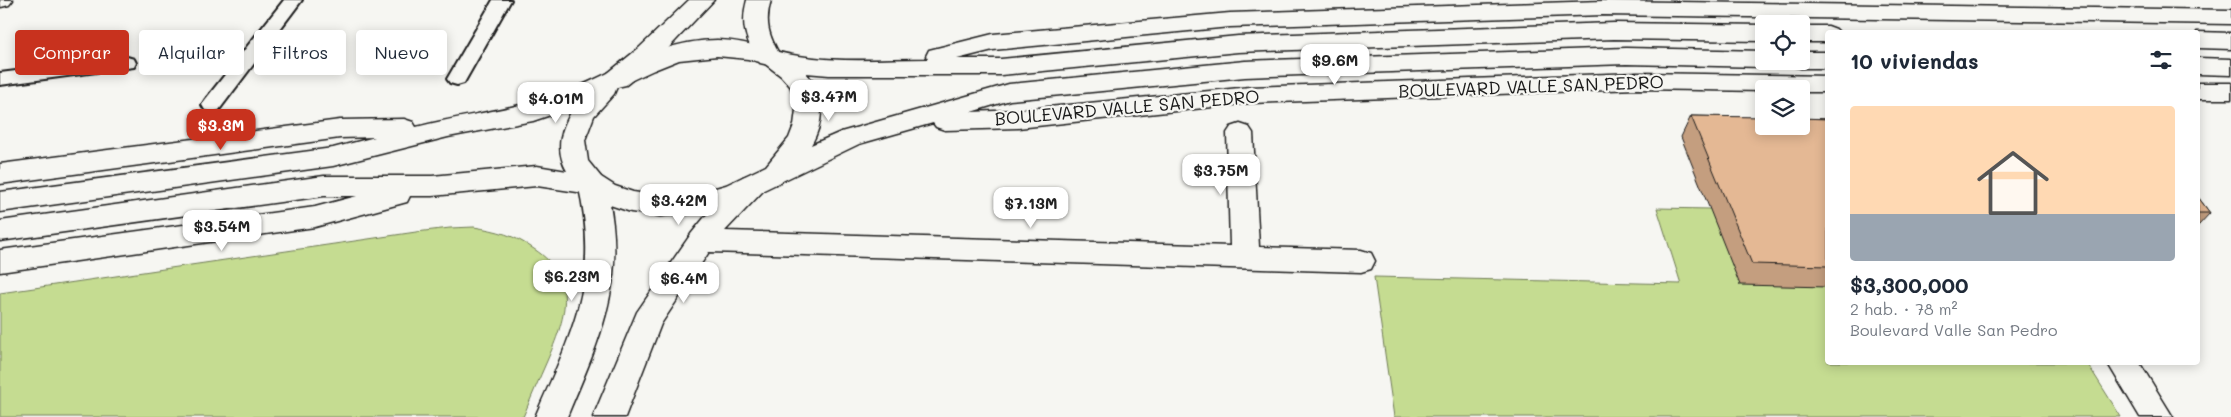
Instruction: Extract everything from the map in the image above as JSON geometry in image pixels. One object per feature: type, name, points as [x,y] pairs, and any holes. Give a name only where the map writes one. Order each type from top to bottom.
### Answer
[{"type":"main road","points":[[551,417],[589,323],[598,287],[598,207],[591,184],[575,160],[573,141],[578,123],[586,108],[596,96],[648,54],[702,0]]},
{"type":"main road","points":[[609,417],[648,320],[701,241],[727,209],[753,184],[781,165],[801,142],[809,123],[810,105],[806,89],[799,78],[784,65],[769,57],[759,44],[754,26],[759,0]]},
{"type":"main road","points":[[900,66],[993,42],[1249,20],[1604,8],[2231,17]]},
{"type":"main road","points":[[0,202],[333,157],[448,128],[532,112],[569,100],[616,80],[645,64],[676,53],[717,48],[748,51],[798,64],[829,67],[1001,66],[1268,43],[1614,31],[1755,33]]},
{"type":"main road","points":[[1810,34],[1825,34]]},
{"type":"main road","points":[[2200,40],[2231,41]]},
{"type":"main road","points":[[1606,57],[1616,81]]},
{"type":"main road","name":"BOULEVARD VALLE SAN PEDRO","points":[[0,231],[324,186],[432,186],[494,178],[537,176],[591,184],[605,193],[631,202],[660,206],[698,203],[735,192],[850,138],[1009,92],[1245,69],[1606,57],[1755,59]]},
{"type":"main road","points":[[1810,60],[1825,60]]},
{"type":"main road","points":[[2213,67],[2231,90]]},
{"type":"main road","name":"BOULEVARD VALLE SAN PEDRO","points":[[906,122],[1018,119],[1250,95],[1616,81],[1825,84]]},
{"type":"main road","points":[[2200,91],[2231,90]]},
{"type":"main road","points":[[0,174],[340,128],[448,128]]},
{"type":"main road","points":[[1240,133],[1245,257]]},
{"type":"main road","name":"BOULEVARD VALLE SAN PEDRO","points":[[0,261],[315,217],[432,186]]},
{"type":"main road","points":[[701,241],[1361,261]]},
{"type":"main road","points":[[2124,365],[2157,417]]},
{"type":"lane","points":[[212,105],[293,0]]},
{"type":"lane","points":[[457,79],[502,0]]},
{"type":"lane","points":[[0,79],[30,75]]},
{"type":"green space","points":[[1657,208],[1710,209],[1825,286],[1825,365],[2088,365],[2121,417],[1394,417],[1374,277],[1681,284]]},
{"type":"green space","points":[[474,227],[506,234],[534,249],[549,261],[558,273],[563,287],[563,315],[559,330],[523,417],[0,417],[0,293],[416,232]]},
{"type":"building","points":[[1691,116],[1755,117],[1755,135],[1810,135],[1810,118],[1825,119],[1825,266],[1752,264]]},
{"type":"building","points":[[2200,200],[2210,213],[2200,213]]}]
